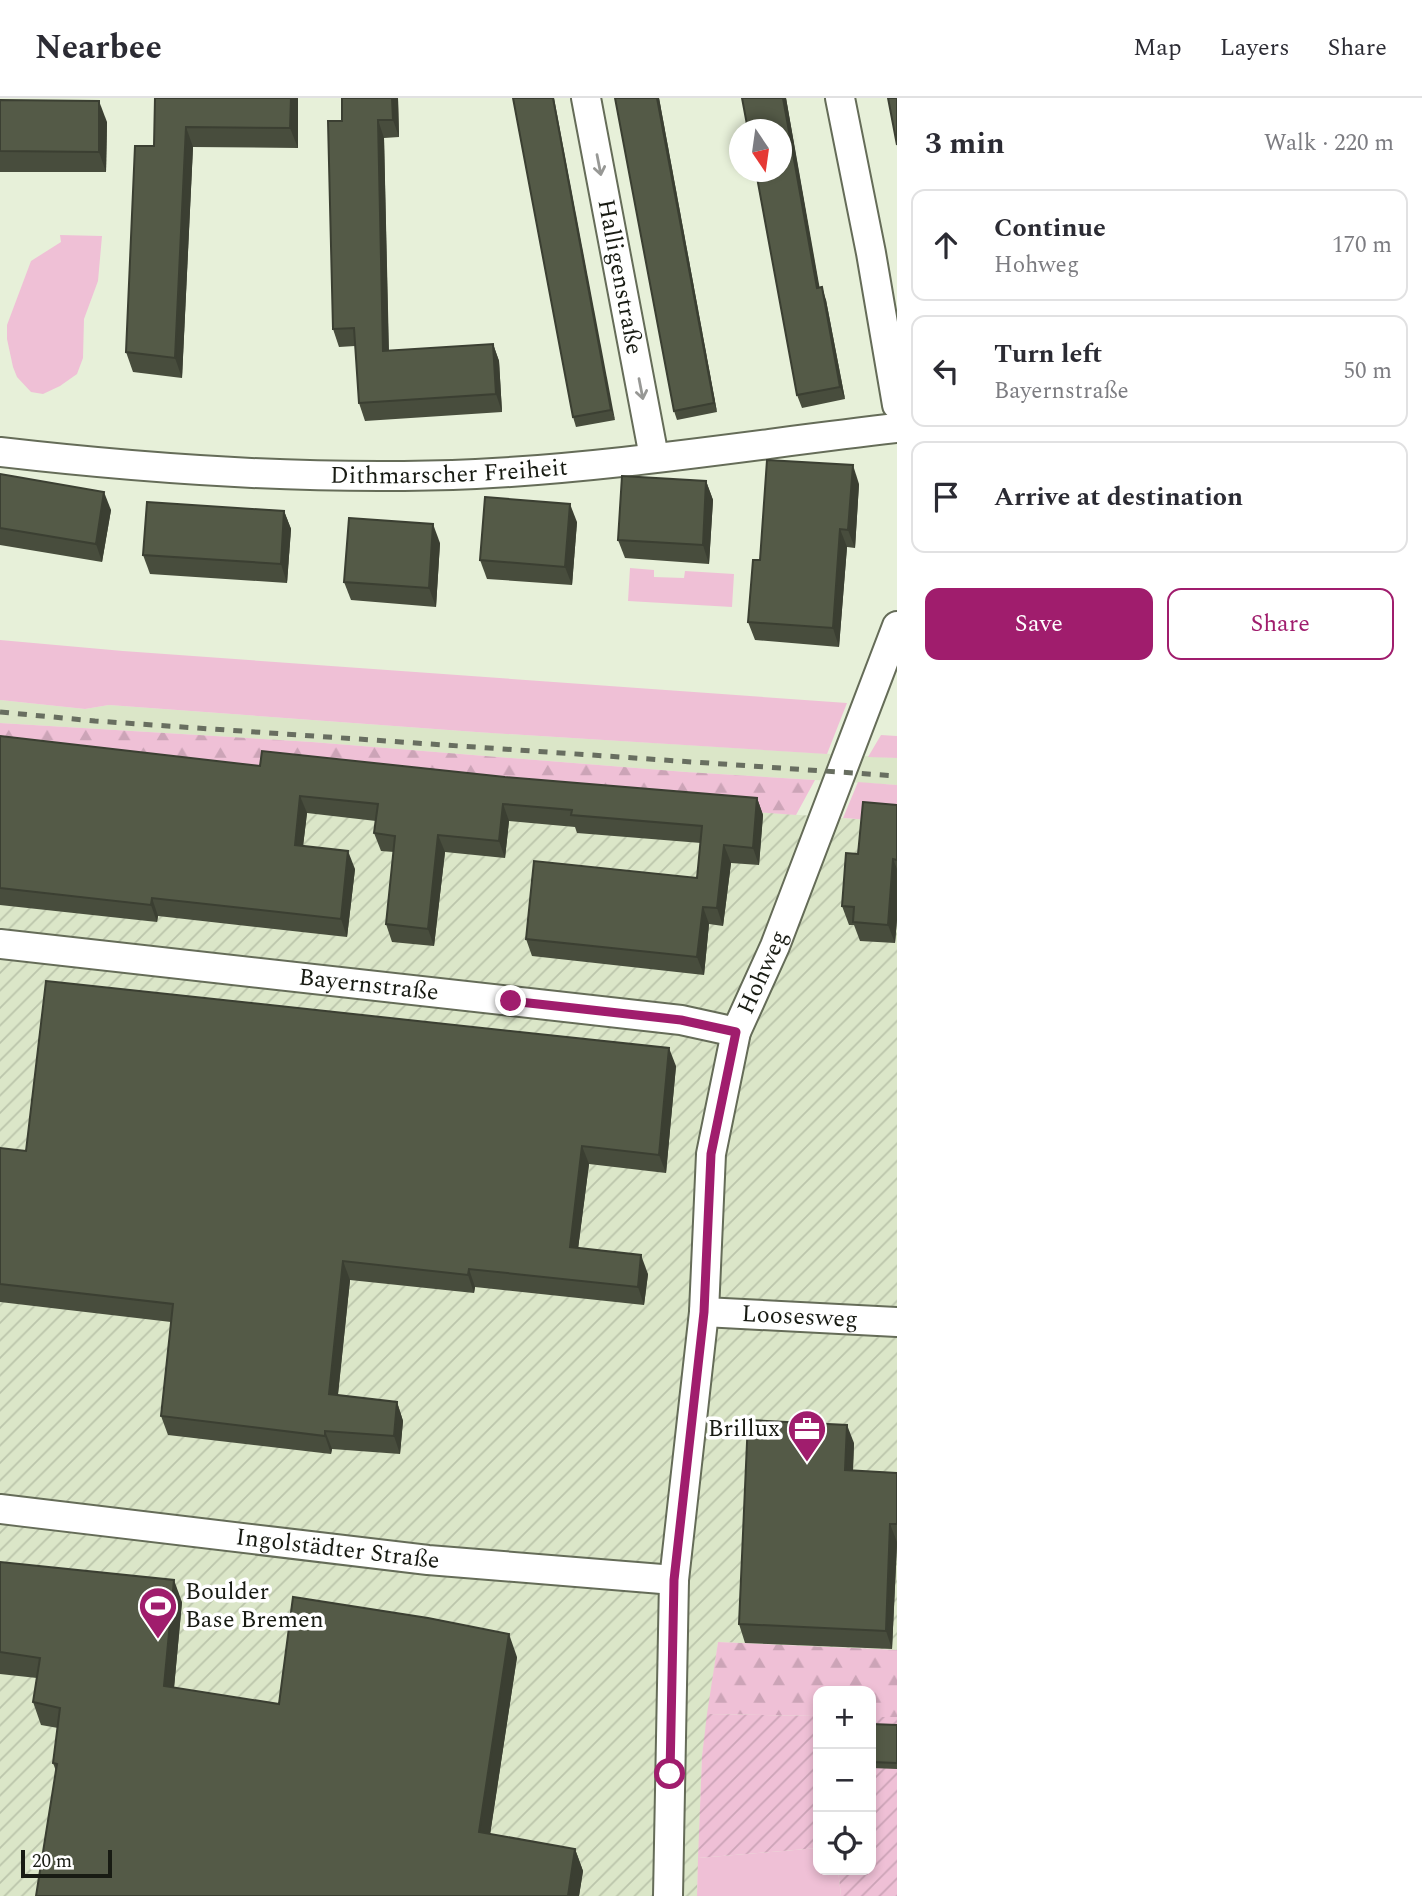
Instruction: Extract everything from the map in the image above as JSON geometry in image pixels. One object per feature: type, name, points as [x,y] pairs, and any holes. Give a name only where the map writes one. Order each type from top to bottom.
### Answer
[{"type":"street","name":"Halligenstraße","points":[[586,98],[654,457]]},
{"type":"street","points":[[840,98],[884,250],[897,405]]},
{"type":"street","name":"Dithmarscher Freiheit","points":[[0,452],[115,466],[328,475],[474,474],[564,468],[897,428]]},
{"type":"street","name":"Hohweg","points":[[668,1896],[674,1580],[704,1312],[711,1154],[736,1032],[775,946],[897,626]]},
{"type":"street","name":"Bayernstraße","points":[[0,944],[681,1020],[736,1032]]},
{"type":"street","name":"Loosesweg","points":[[704,1312],[897,1322]]},
{"type":"street","name":"Ingolstädter Straße","points":[[0,1509],[428,1560],[674,1580]]},
{"type":"shaded area","points":[[0,700],[85,709],[109,705],[476,732],[897,758],[897,785],[686,772],[312,742],[0,723]]},
{"type":"shaded area","points":[[0,750],[519,795],[897,822],[897,1650],[718,1642],[702,1756],[697,1896],[0,1896]]},
{"type":"green space","points":[[60,235],[102,236],[98,281],[84,319],[83,358],[77,374],[43,394],[31,392],[17,377],[7,339],[7,325],[31,261],[61,242]]},
{"type":"green space","points":[[630,568],[654,570],[654,577],[684,578],[685,571],[734,574],[732,607],[628,601]]},
{"type":"green space","points":[[0,640],[847,703],[827,754],[109,705],[85,709],[0,700]]},
{"type":"green space","points":[[0,723],[312,742],[815,780],[796,815],[519,795],[0,750]]},
{"type":"green space","points":[[881,735],[897,736],[897,758],[868,757]]},
{"type":"green space","points":[[858,782],[897,785],[897,822],[843,818]]},
{"type":"green space","points":[[718,1642],[897,1650],[897,1717],[876,1717],[876,1686],[813,1686],[813,1716],[707,1714]]},
{"type":"green space","points":[[707,1714],[813,1716],[813,1848],[698,1858],[702,1756]]},
{"type":"green space","points":[[876,1717],[897,1717],[897,1896],[841,1896],[839,1875],[876,1875]]},
{"type":"green space","points":[[813,1848],[813,1875],[839,1875],[841,1896],[697,1896],[698,1858]]},
{"type":"building","points":[[155,98],[291,98],[290,128],[186,127],[175,358],[126,352],[135,146],[154,146]]},
{"type":"building","points":[[342,98],[392,98],[393,120],[378,120],[383,351],[493,344],[496,394],[359,403],[354,328],[333,329],[328,121],[342,121]]},
{"type":"building","points":[[513,98],[553,98],[611,410],[573,417]]},
{"type":"building","points":[[615,98],[657,98],[714,403],[674,411]]},
{"type":"building","points":[[742,98],[783,98],[787,119],[746,119]]},
{"type":"building","points":[[888,98],[897,98],[897,145]]},
{"type":"building","points":[[0,100],[99,101],[99,152],[0,151]]},
{"type":"building","points":[[792,148],[817,288],[822,287],[840,387],[797,395],[758,182],[792,182]]},
{"type":"building","points":[[767,460],[853,465],[848,530],[840,529],[833,628],[748,622],[753,560],[760,560]]},
{"type":"building","points":[[0,474],[104,492],[96,544],[0,528]]},
{"type":"building","points":[[622,476],[706,481],[703,545],[618,540]]},
{"type":"building","points":[[485,497],[570,504],[565,567],[480,560]]},
{"type":"building","points":[[147,502],[284,511],[281,564],[143,555]]},
{"type":"building","points":[[349,518],[433,524],[429,588],[344,582]]},
{"type":"building","points":[[0,736],[260,766],[262,751],[505,777],[757,798],[753,848],[724,845],[717,908],[703,907],[697,957],[526,939],[534,861],[697,878],[702,826],[571,815],[572,810],[503,804],[499,841],[438,835],[428,929],[386,924],[395,836],[374,833],[378,804],[300,796],[295,845],[348,851],[341,919],[152,898],[151,905],[0,888]]},
{"type":"building","points":[[863,802],[897,805],[897,860],[893,859],[888,925],[853,922],[854,907],[842,906],[846,853],[858,854]]},
{"type":"building","points":[[46,981],[669,1048],[659,1155],[582,1146],[570,1247],[641,1255],[638,1287],[469,1269],[468,1275],[343,1261],[329,1394],[397,1402],[394,1436],[325,1431],[325,1436],[161,1416],[173,1304],[0,1284],[0,1148],[26,1151]]},
{"type":"building","points":[[748,1420],[847,1425],[845,1470],[897,1473],[897,1524],[890,1524],[886,1631],[739,1624]]},
{"type":"building","points":[[0,1562],[174,1580],[164,1686],[279,1704],[293,1597],[509,1634],[479,1832],[575,1849],[568,1896],[36,1896],[57,1764],[53,1763],[60,1708],[33,1702],[40,1658],[0,1652]]},
{"type":"building","points":[[876,1724],[897,1725],[897,1763],[876,1762]]},
{"type":"railway","points":[[0,712],[95,721],[897,776]]},
{"type":"place","name":"Brillux","points":[[807,1463]]},
{"type":"place","name":"Boulder Base Bremen","points":[[158,1640]]},
{"type":"route","points":[[511,1001],[681,1020],[736,1032],[711,1154],[704,1312],[674,1580],[670,1774]]}]
